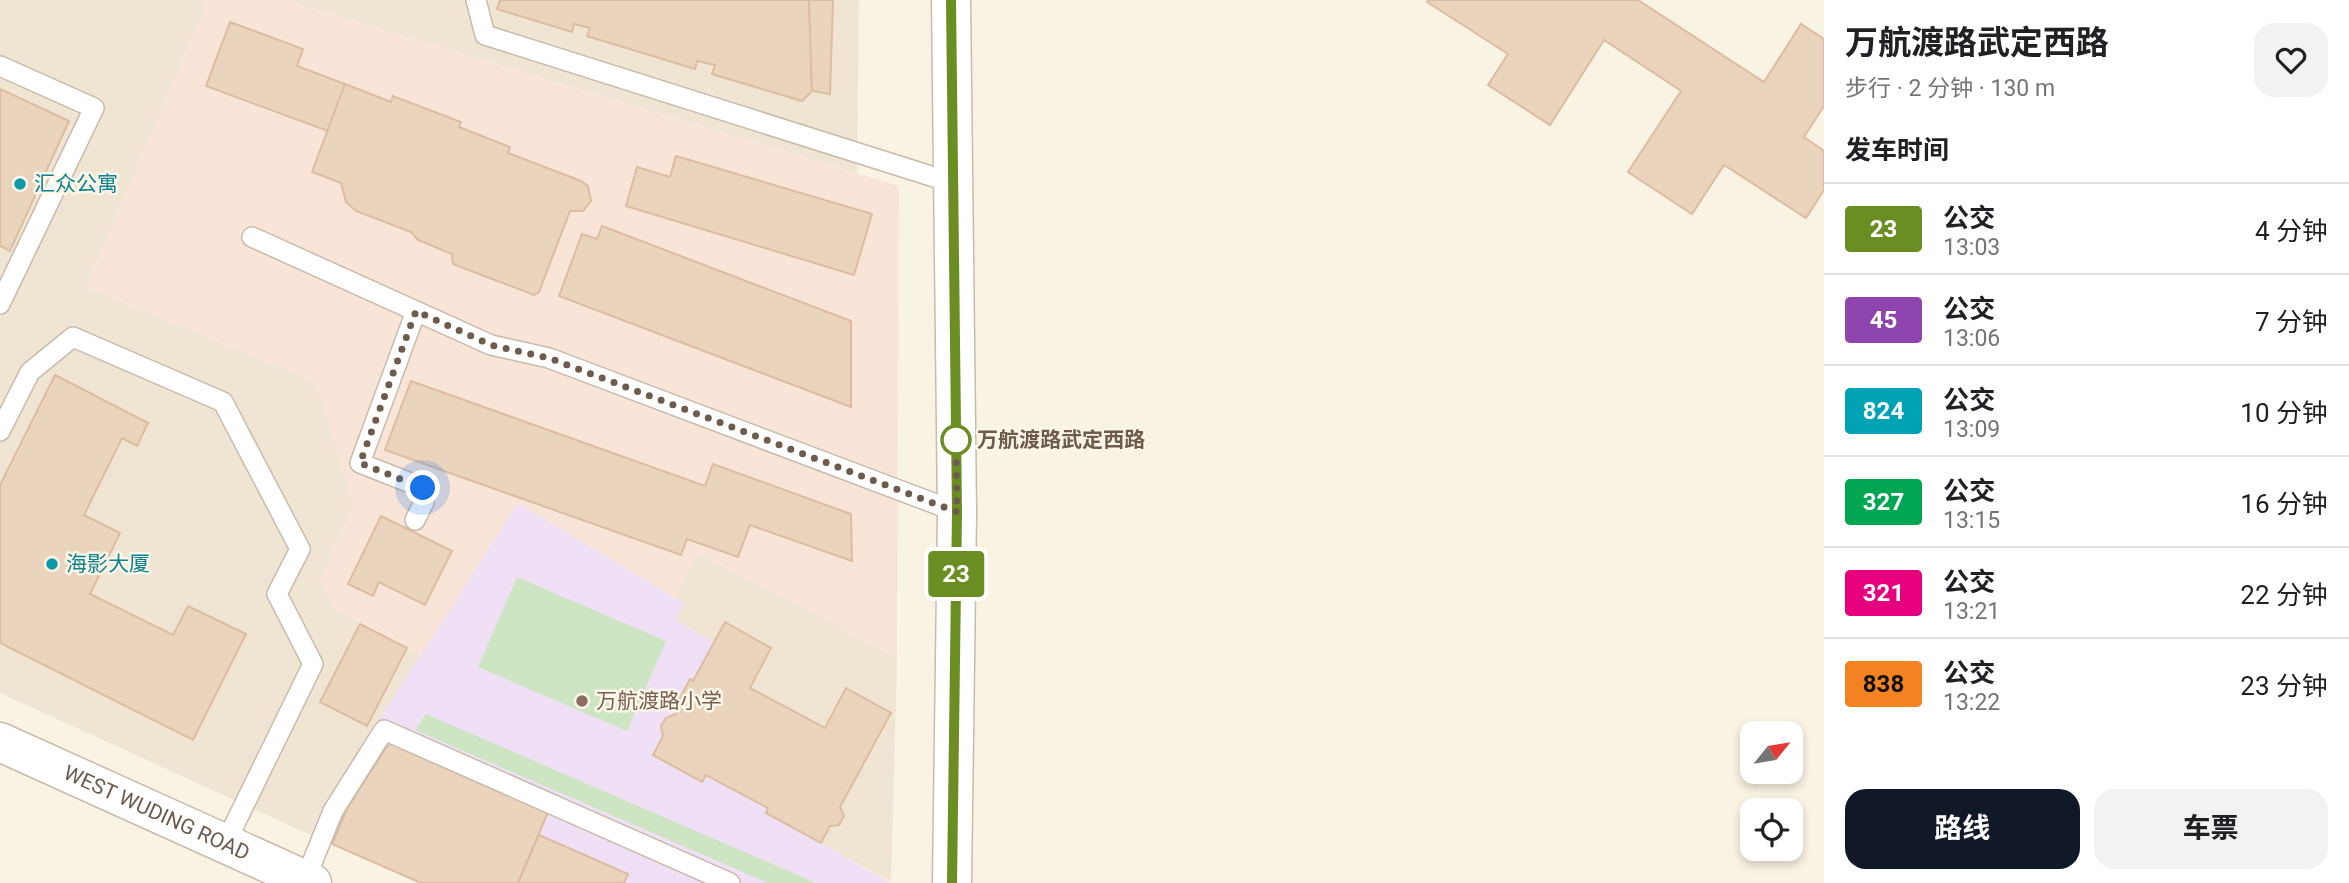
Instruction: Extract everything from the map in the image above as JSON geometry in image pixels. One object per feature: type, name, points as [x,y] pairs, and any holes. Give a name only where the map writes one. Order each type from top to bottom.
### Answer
[{"type":"street","points":[[951,0],[957,512],[953,883]]},
{"type":"street","name":"WEST WUDING ROAD","points":[[0,742],[309,881]]},
{"type":"lane","points":[[476,0],[485,35],[953,183]]},
{"type":"lane","points":[[0,66],[94,108],[7,271],[0,304]]},
{"type":"lane","points":[[252,237],[491,345],[549,358],[957,512]]},
{"type":"lane","points":[[415,520],[424,502],[423,488],[360,463],[416,311]]},
{"type":"lane","points":[[0,431],[30,372],[73,337],[223,402],[300,549],[277,594],[313,664],[225,844]]},
{"type":"lane","points":[[309,881],[333,811],[384,730],[730,883]]},
{"type":"shaded area","points":[[0,0],[208,0],[86,287],[316,382],[354,506],[320,579],[333,609],[421,655],[323,807],[311,835],[0,693]]},
{"type":"shaded area","points":[[208,0],[285,0],[899,186],[897,657],[698,553],[675,598],[519,504],[421,655],[333,609],[320,579],[354,506],[316,382],[86,287]]},
{"type":"shaded area","points":[[285,0],[859,0],[857,173]]},
{"type":"shaded area","name":"万航渡路小学","points":[[518,503],[685,604],[676,620],[714,642],[725,622],[771,648],[751,688],[825,728],[846,688],[891,713],[840,807],[844,816],[839,825],[830,826],[821,843],[891,883],[421,883],[311,835],[323,807]]},
{"type":"shaded area","points":[[698,553],[897,657],[891,882],[821,843],[840,807],[825,728],[750,688],[771,648],[714,642],[676,620],[675,598]]},
{"type":"green space","points":[[517,577],[666,641],[627,731],[478,667]]},
{"type":"green space","points":[[426,714],[816,883],[768,883],[415,730]]},
{"type":"building","points":[[500,0],[809,0],[812,91],[802,101],[712,74],[715,65],[697,61],[695,69],[587,36],[590,28],[574,24],[572,32],[497,9]]},
{"type":"building","points":[[809,0],[833,0],[830,94],[812,91]]},
{"type":"building","points":[[1638,0],[1764,82],[1801,24],[1824,39],[1824,106],[1804,137],[1824,151],[1824,190],[1806,218],[1724,165],[1692,214],[1628,172],[1681,91],[1604,40],[1550,125],[1488,85],[1508,54],[1427,2]]},
{"type":"building","points":[[230,22],[303,49],[297,66],[345,84],[328,131],[206,86]]},
{"type":"building","points":[[345,84],[391,102],[393,96],[461,122],[459,127],[510,147],[508,153],[588,186],[591,201],[583,211],[570,211],[539,292],[534,295],[453,264],[452,254],[418,240],[411,232],[356,211],[346,202],[341,183],[312,172]]},
{"type":"building","name":"汇众公寓","points":[[0,89],[69,121],[10,251],[0,246]]},
{"type":"building","points":[[676,156],[872,214],[854,275],[626,206],[637,167],[670,177]]},
{"type":"building","points":[[602,226],[851,321],[851,407],[559,296],[582,234],[597,239]]},
{"type":"building","name":"海影大厦","points":[[55,375],[148,423],[137,446],[122,438],[84,515],[120,533],[90,594],[173,635],[188,606],[246,634],[193,740],[0,643],[0,485]]},
{"type":"building","points":[[411,381],[705,486],[713,464],[851,514],[852,561],[750,525],[738,557],[687,539],[681,555],[385,450]]},
{"type":"building","points":[[381,516],[452,551],[425,605],[379,582],[373,596],[348,584]]},
{"type":"building","points":[[725,622],[771,648],[750,688],[825,728],[846,688],[891,713],[840,807],[844,816],[839,825],[830,826],[821,843],[766,813],[768,808],[706,775],[702,782],[653,755],[663,736],[661,726],[666,718],[676,714],[680,706],[677,704],[690,679],[693,681]]},
{"type":"building","points":[[360,624],[407,648],[367,726],[320,702]]},
{"type":"building","points":[[389,743],[548,812],[518,883],[421,883],[332,844],[348,807]]},
{"type":"building","points":[[539,835],[628,874],[624,883],[518,883]]},
{"type":"bus line","name":"23","points":[[951,0],[957,512],[952,883]]},
{"type":"place","name":"汇众公寓","points":[[20,184]]},
{"type":"place","name":"万航渡路武定西路","points":[[956,440]]},
{"type":"place","name":"海影大厦","points":[[52,564]]},
{"type":"place","name":"万航渡路小学","points":[[582,701]]},
{"type":"route","points":[[423,488],[360,463],[416,311],[491,345],[549,358],[957,512],[956,440]]}]
